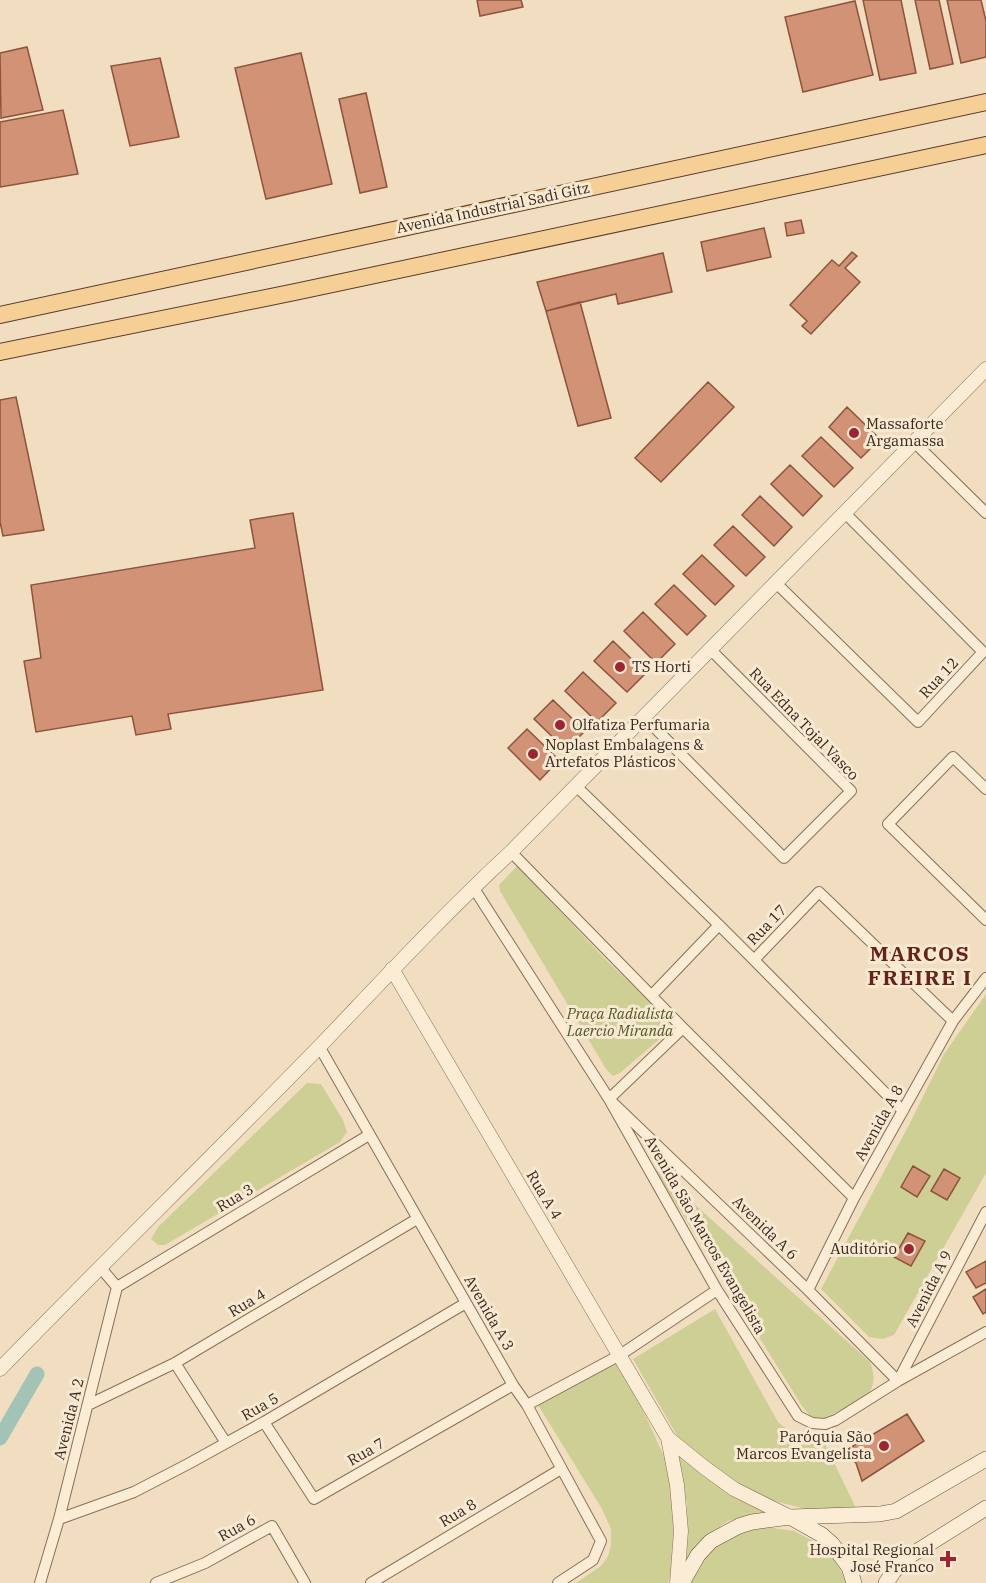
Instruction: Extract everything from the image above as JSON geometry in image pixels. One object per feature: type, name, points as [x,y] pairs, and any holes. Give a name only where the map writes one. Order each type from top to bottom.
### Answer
[{"type":"main road","name":"Avenida Industrial Sadi Gitz","points":[[0,315],[986,102]]},
{"type":"main road","points":[[0,352],[306,290],[986,145]]},
{"type":"main road","points":[[682,1583],[698,1556],[711,1541],[739,1526],[790,1517],[864,1515],[896,1511],[986,1458]]},
{"type":"main road","points":[[886,1583],[908,1557],[986,1508]]},
{"type":"main road","points":[[790,1517],[822,1535],[832,1544],[849,1567],[854,1583]]},
{"type":"street","points":[[0,1368],[473,887],[511,852],[844,512],[985,372]]},
{"type":"street","points":[[914,442],[986,513]]},
{"type":"street","name":"Rua 12","points":[[775,582],[918,722],[983,652],[844,512]]},
{"type":"street","name":"Rua Edna Tojal Vasco","points":[[644,717],[784,858],[851,791],[710,649]]},
{"type":"street","points":[[986,789],[953,757],[888,824],[986,920]]},
{"type":"street","points":[[576,786],[754,960]]},
{"type":"street","points":[[511,852],[854,1198]]},
{"type":"street","name":"Avenida São Marcos Evangelista","points":[[473,887],[609,1099],[717,1290],[798,1416],[812,1423],[825,1424],[836,1420],[898,1381],[986,1332]]},
{"type":"street","name":"Rua 17","points":[[903,1111],[754,960],[819,892],[953,1021]]},
{"type":"street","points":[[652,995],[719,924]]},
{"type":"street","name":"Rua A 4","points":[[392,969],[668,1438],[677,1485],[681,1531],[676,1583]]},
{"type":"street","name":"Avenida A 8","points":[[808,1290],[854,1198],[953,1021],[986,978]]},
{"type":"street","points":[[609,1099],[683,1028]]},
{"type":"street","name":"Avenida A 3","points":[[319,1046],[513,1385],[527,1405],[601,1540],[593,1560],[558,1583]]},
{"type":"street","name":"Avenida A 6","points":[[609,1099],[808,1290],[898,1381]]},
{"type":"street","name":"Rua 3","points":[[117,1287],[369,1135]]},
{"type":"street","name":"Avenida A 9","points":[[898,1381],[986,1212]]},
{"type":"street","name":"Rua 4","points":[[88,1405],[175,1363],[417,1219]]},
{"type":"street","points":[[100,1267],[117,1287]]},
{"type":"street","name":"Avenida A 2","points":[[40,1583],[59,1519],[117,1287]]},
{"type":"street","points":[[527,1405],[620,1355],[717,1290]]},
{"type":"street","name":"Rua 5","points":[[59,1519],[134,1492],[264,1422],[466,1303]]},
{"type":"street","points":[[175,1363],[226,1443]]},
{"type":"street","name":"Rua 7","points":[[264,1422],[315,1499],[513,1385]]},
{"type":"street","name":"Rua A 4","points":[[668,1438],[734,1489],[790,1517]]},
{"type":"street","name":"Rua 8","points":[[371,1583],[561,1469]]},
{"type":"street","name":"Rua 6","points":[[156,1583],[205,1563],[272,1526],[305,1583]]},
{"type":"green space","name":"Praça Radialista Laercio Miranda","points":[[517,866],[608,962],[665,1016],[670,1025],[669,1031],[620,1073],[613,1076],[606,1069],[500,891],[499,885]]},
{"type":"green space","points":[[986,994],[986,1173],[894,1335],[882,1339],[869,1337],[821,1289],[910,1123],[944,1054]]},
{"type":"green space","points":[[307,1083],[321,1084],[343,1120],[347,1132],[340,1142],[165,1245],[158,1245],[151,1239],[158,1227]]},
{"type":"green space","points":[[653,1167],[870,1362],[874,1378],[868,1394],[831,1415],[821,1418],[811,1417]]},
{"type":"green space","points":[[715,1309],[778,1422],[799,1439],[825,1444],[857,1510],[810,1510],[766,1499],[726,1479],[679,1439],[633,1359]]},
{"type":"green space","points":[[619,1362],[665,1459],[673,1491],[675,1549],[674,1564],[668,1583],[576,1583],[601,1566],[608,1556],[611,1529],[602,1509],[538,1405]]},
{"type":"green space","points":[[675,1450],[747,1504],[766,1512],[728,1521],[700,1541],[685,1562],[687,1504]]},
{"type":"green space","points":[[766,1527],[794,1531],[843,1559],[837,1564],[847,1583],[690,1583],[698,1567],[715,1547],[741,1532]]},
{"type":"building","points":[[477,0],[521,0],[523,7],[480,16]]},
{"type":"building","points":[[863,0],[901,0],[916,73],[880,80]]},
{"type":"building","points":[[915,0],[939,0],[953,64],[930,69]]},
{"type":"building","points":[[947,0],[981,0],[986,21],[986,57],[961,63]]},
{"type":"building","points":[[855,1],[873,75],[803,92],[785,17]]},
{"type":"building","points":[[27,47],[43,110],[1,118],[0,53]]},
{"type":"building","points":[[301,53],[332,184],[266,199],[235,68]]},
{"type":"building","points":[[160,58],[179,137],[130,146],[111,66]]},
{"type":"building","points":[[366,93],[387,187],[360,193],[339,99]]},
{"type":"building","points":[[63,110],[78,174],[0,187],[0,122]]},
{"type":"building","points":[[801,220],[804,233],[787,236],[785,223]]},
{"type":"building","points":[[764,228],[771,257],[707,271],[701,242]]},
{"type":"building","points":[[852,252],[857,256],[845,268],[860,282],[811,334],[802,326],[807,321],[790,305],[832,260],[839,266]]},
{"type":"building","points":[[663,253],[672,292],[618,304],[616,294],[546,311],[537,282]]},
{"type":"building","points":[[580,302],[611,418],[578,426],[546,311]]},
{"type":"building","points":[[708,382],[734,407],[661,482],[635,458]]},
{"type":"building","points":[[16,397],[44,530],[3,536],[0,522],[0,400]]},
{"type":"building","name":"Massaforte Argamassa","points":[[847,407],[880,439],[861,458],[829,427]]},
{"type":"building","points":[[821,437],[853,468],[834,487],[802,456]]},
{"type":"building","points":[[790,465],[822,496],[803,516],[771,484]]},
{"type":"building","points":[[760,496],[792,527],[774,546],[742,515]]},
{"type":"building","points":[[293,513],[323,690],[168,714],[171,729],[136,735],[132,716],[36,732],[24,661],[41,658],[31,585],[255,548],[250,520]]},
{"type":"building","points":[[733,526],[765,557],[746,576],[714,545]]},
{"type":"building","points":[[702,555],[734,586],[715,605],[683,574]]},
{"type":"building","points":[[674,585],[706,616],[687,635],[655,604]]},
{"type":"building","points":[[643,612],[675,644],[656,663],[624,631]]},
{"type":"building","name":"TS Horti","points":[[613,641],[646,673],[627,692],[594,661]]},
{"type":"building","points":[[583,672],[616,703],[597,722],[565,691]]},
{"type":"building","name":"Olfatiza Perfumaria","points":[[553,700],[585,731],[566,750],[534,719]]},
{"type":"building","name":"Noplast Embalagens & Artefatos Plásticos","points":[[527,729],[559,760],[540,780],[508,748]]},
{"type":"building","points":[[913,1166],[930,1176],[917,1197],[901,1187]]},
{"type":"building","points":[[944,1169],[960,1178],[947,1200],[931,1191]]},
{"type":"building","name":"Auditório","points":[[908,1233],[925,1241],[911,1266],[894,1257]]},
{"type":"building","points":[[986,1261],[986,1283],[976,1288],[966,1272]]},
{"type":"building","points":[[986,1289],[986,1312],[983,1314],[973,1297]]},
{"type":"building","name":"Paróquia São Marcos Evangelista","points":[[907,1414],[924,1441],[862,1481],[856,1463],[843,1452]]},
{"type":"waterway","points":[[0,1438],[37,1374]]},
{"type":"place","name":"Massaforte Argamassa","points":[[854,433]]},
{"type":"place","name":"TS Horti","points":[[620,667]]},
{"type":"place","name":"Olfatiza Perfumaria","points":[[560,725]]},
{"type":"place","name":"Noplast Embalagens & Artefatos Plásticos","points":[[533,754]]},
{"type":"place","name":"Auditório","points":[[909,1249]]},
{"type":"place","name":"Paróquia São Marcos Evangelista","points":[[884,1446]]},
{"type":"place","name":"Hospital Regional José Franco","points":[[948,1559]]},
{"type":"district","name":"MARCOS FREIRE I","points":[[920,966]]}]
